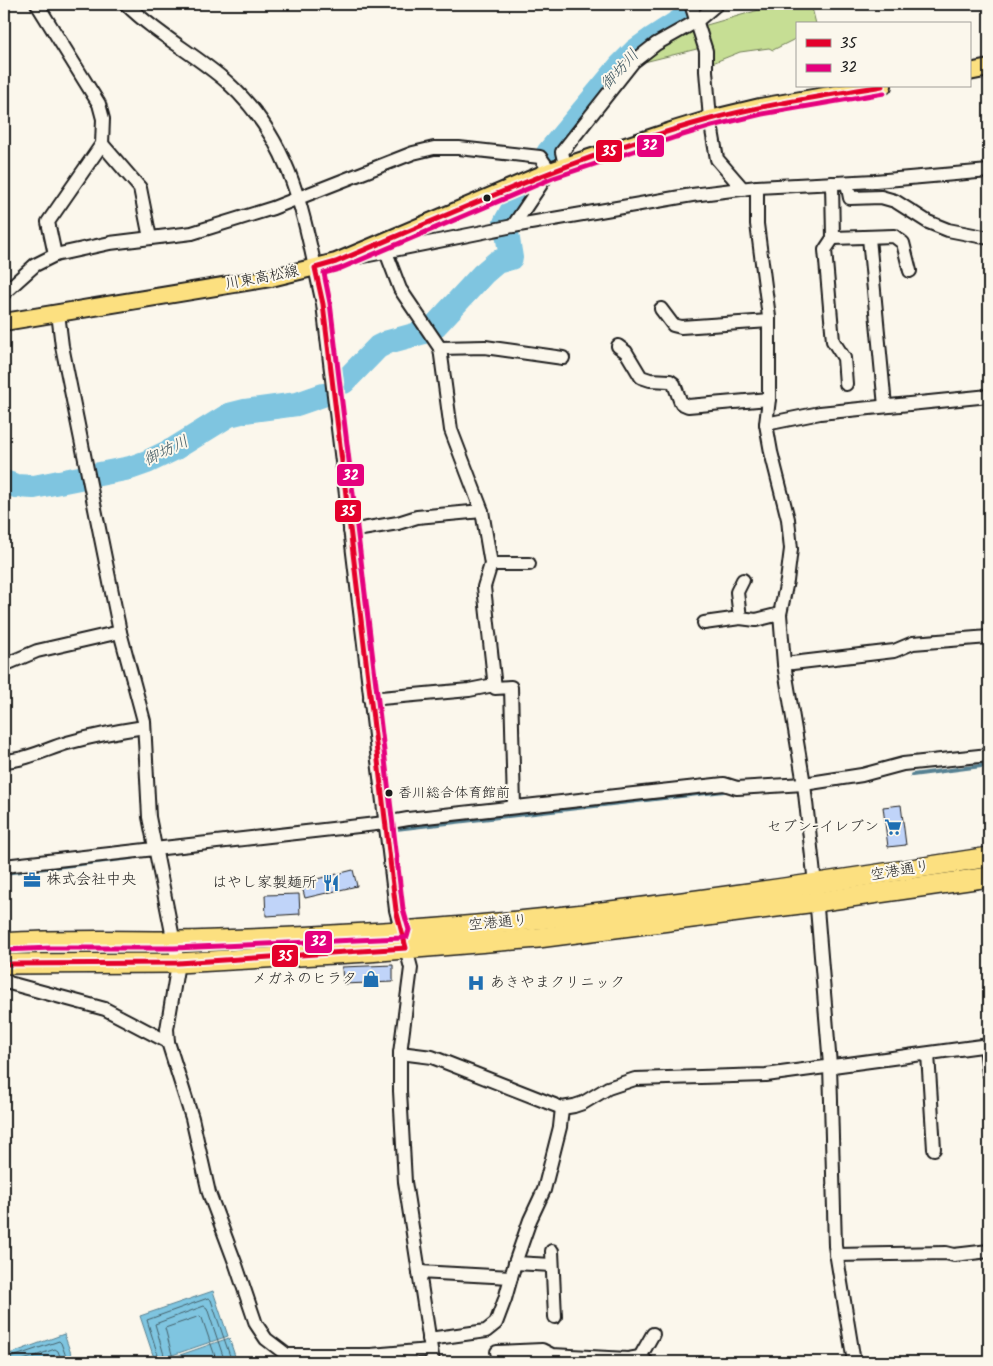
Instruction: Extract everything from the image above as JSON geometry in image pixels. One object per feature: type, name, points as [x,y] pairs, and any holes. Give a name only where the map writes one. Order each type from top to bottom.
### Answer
[{"type":"highway","name":"空港通り","points":[[4,943],[51,940],[174,941],[538,938],[816,893],[989,857]]},
{"type":"highway","name":"空港通り","points":[[816,893],[989,877]]},
{"type":"highway","name":"空港通り","points":[[4,964],[178,963],[404,939]]},
{"type":"main road","points":[[970,72],[989,68]]},
{"type":"main road","name":"川東高松線","points":[[4,322],[271,278],[315,268],[336,262],[557,168],[710,119],[760,107],[871,88]]},
{"type":"street","points":[[37,4],[99,104],[103,119],[102,144],[48,222],[55,255]]},
{"type":"street","points":[[126,4],[140,18],[205,64],[250,105],[269,131],[285,161],[299,197],[310,236],[323,304],[396,910],[411,968],[400,1053],[400,1091],[405,1182],[431,1351]]},
{"type":"street","points":[[513,226],[557,168],[562,152],[634,62],[694,12],[717,4]]},
{"type":"street","points":[[694,12],[706,51],[710,119],[717,159],[744,189]]},
{"type":"street","points":[[102,144],[140,188],[150,238]]},
{"type":"street","points":[[4,293],[35,266],[55,255],[110,243],[192,233],[272,208],[413,153],[434,148],[459,148],[540,157],[557,168]]},
{"type":"street","points":[[336,262],[513,226],[692,195],[757,187],[989,171]]},
{"type":"street","points":[[847,182],[850,198],[881,197],[895,201],[928,222],[948,230],[989,238]]},
{"type":"street","points":[[832,183],[833,238],[825,250],[833,341],[844,358],[846,384]]},
{"type":"street","points":[[757,187],[757,224],[769,321],[769,399],[766,424],[788,519],[791,549],[780,614],[784,664],[804,784],[816,893],[830,1065],[836,1256],[854,1362]]},
{"type":"street","points":[[833,238],[894,236],[903,243],[910,271]]},
{"type":"street","points":[[869,238],[885,406]]},
{"type":"street","points":[[386,252],[400,289],[440,348],[451,430],[482,511],[491,564],[484,587],[494,688],[511,687],[514,807]]},
{"type":"street","points":[[661,309],[673,325],[682,327],[769,321]]},
{"type":"street","points":[[58,314],[62,346],[120,632],[144,727],[149,817],[178,963],[167,1029],[168,1042],[192,1118],[210,1193],[256,1324],[266,1339],[286,1355],[371,1355],[431,1351],[486,1331],[496,1323],[530,1220],[544,1190],[560,1127],[562,1108]]},
{"type":"street","points":[[618,346],[626,352],[641,377],[650,380],[670,381],[674,384],[681,403],[688,406],[769,399]]},
{"type":"street","points":[[440,348],[485,347],[563,358]]},
{"type":"street","points":[[766,424],[820,413],[989,396]]},
{"type":"street","points":[[350,531],[398,524],[417,517],[482,511]]},
{"type":"street","points":[[491,564],[528,564]]},
{"type":"street","points":[[740,618],[737,592],[744,580]]},
{"type":"street","points":[[704,623],[740,618],[756,620],[780,614]]},
{"type":"street","points":[[4,665],[37,650],[120,632]]},
{"type":"street","points":[[784,664],[894,651],[913,643],[989,638]]},
{"type":"street","points":[[370,700],[469,690],[494,685]]},
{"type":"street","points":[[4,761],[37,754],[67,743],[144,727]]},
{"type":"street","points":[[4,866],[385,823],[408,818],[724,784],[737,788],[804,784],[862,775],[903,764],[989,755]]},
{"type":"street","points":[[4,979],[9,983],[104,1009],[168,1042]]},
{"type":"street","points":[[400,1053],[432,1057],[562,1108],[583,1103],[608,1088],[634,1078],[766,1075],[830,1065],[988,1046],[989,1073]]},
{"type":"street","points":[[928,1054],[934,1149]]},
{"type":"street","points":[[552,1251],[555,1317]]},
{"type":"street","points":[[836,1256],[946,1253],[954,1255],[989,1251]]},
{"type":"street","points":[[515,1263],[552,1264]]},
{"type":"street","points":[[419,1272],[511,1277]]},
{"type":"street","points":[[497,1352],[542,1350],[552,1355],[643,1359],[654,1334]]},
{"type":"green space","points":[[780,4],[811,4],[816,22],[796,22],[796,38],[773,50],[769,48],[740,52],[710,64],[703,26]]},
{"type":"green space","points":[[696,28],[701,48],[640,63],[647,54]]},
{"type":"water","points":[[213,1291],[228,1336],[155,1361],[140,1316]]},
{"type":"water","points":[[64,1334],[74,1362],[4,1362],[4,1356]]},
{"type":"water","points":[[229,1338],[237,1362],[160,1362]]},
{"type":"building","points":[[901,805],[906,845],[888,847],[883,807]]},
{"type":"building","points":[[353,870],[357,886],[305,898],[301,883]]},
{"type":"building","points":[[299,894],[300,914],[266,916],[265,895]]},
{"type":"building","points":[[393,965],[393,982],[343,984],[342,967]]},
{"type":"waterway","name":"御坊川","points":[[548,153],[621,65],[635,51],[706,4]]},
{"type":"waterway","name":"御坊川","points":[[505,223],[517,201]]},
{"type":"waterway","name":"御坊川","points":[[344,382],[378,347],[388,342],[421,333],[435,326],[483,274],[497,262],[511,258],[507,233]]},
{"type":"waterway","name":"御坊川","points":[[4,482],[16,486],[34,487],[130,468],[174,449],[229,415],[297,404],[323,395]]},
{"type":"waterway","points":[[912,775],[989,765]]},
{"type":"waterway","points":[[396,829],[724,791]]},
{"type":"waterway","points":[[4,873],[131,858]]},
{"type":"transit line","name":"35","points":[[4,964],[178,963],[406,948],[396,910],[323,304],[315,268],[336,262],[521,184],[663,133],[753,109],[871,88]]},
{"type":"transit line","name":"32","points":[[4,950],[174,948],[407,937],[409,930],[403,909],[330,303],[324,273],[339,269],[553,178],[676,137],[762,114],[884,93]]},
{"type":"place","name":"香川総合体育館前","points":[[389,793]]},
{"type":"place","name":"セブン-イレブン","points":[[893,827]]},
{"type":"place","name":"株式会社中央","points":[[32,880]]},
{"type":"place","name":"はやし家製麺所","points":[[331,883]]},
{"type":"place","name":"メガネのヒラタ","points":[[371,979]]},
{"type":"place","name":"あきやまクリニック","points":[[476,983]]}]
